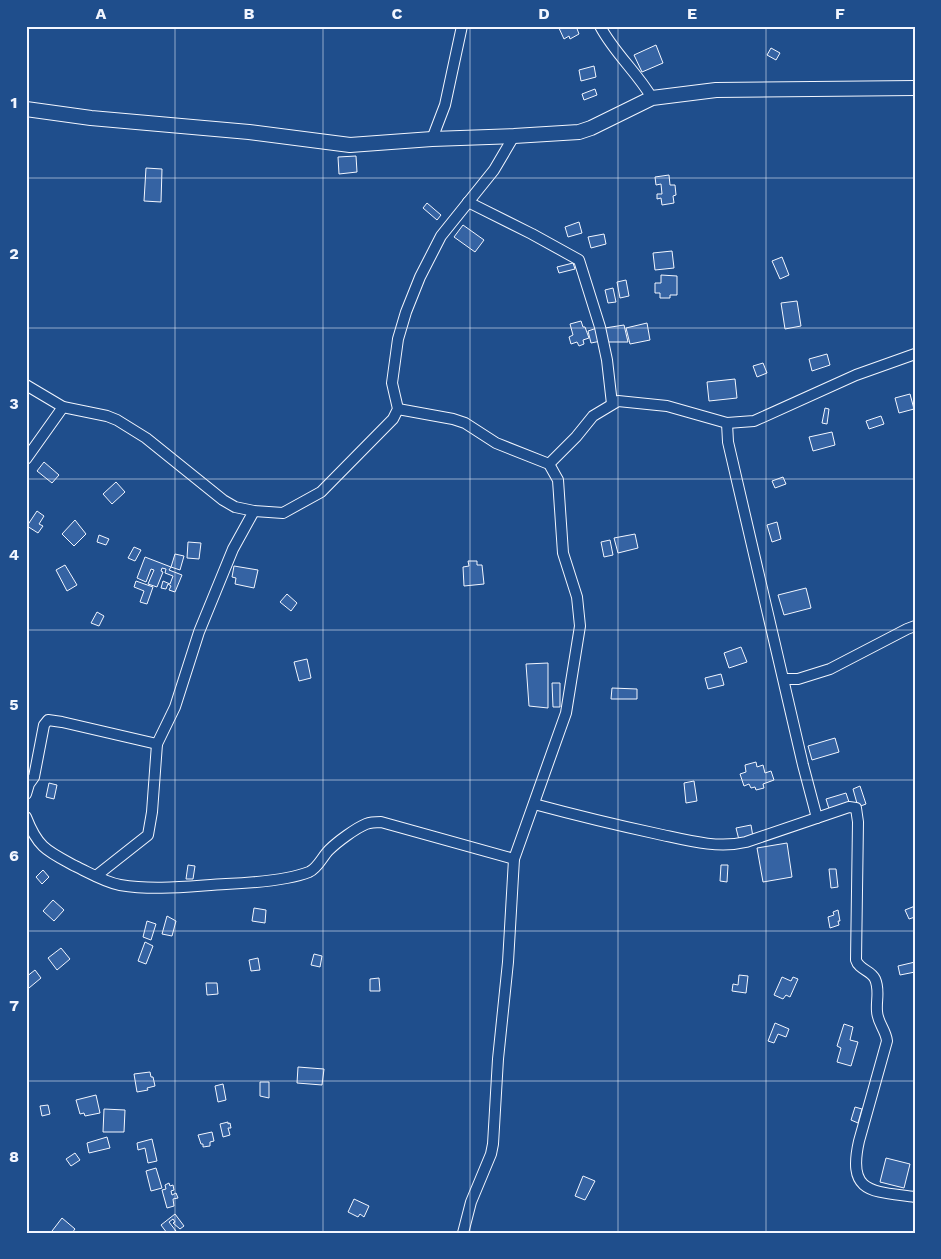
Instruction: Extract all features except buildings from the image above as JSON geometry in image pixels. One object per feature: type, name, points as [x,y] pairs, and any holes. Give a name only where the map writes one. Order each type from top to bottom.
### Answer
[{"type":"main road","points":[[26,109],[91,118],[249,132],[350,145],[579,132],[592,128],[652,98],[716,90],[915,88]]},
{"type":"street","points":[[432,139],[445,105],[462,26]]},
{"type":"street","points":[[600,26],[612,46],[646,87],[652,98]]},
{"type":"street","points":[[26,384],[63,407],[107,416],[117,420],[146,438],[223,500],[235,507],[254,511],[284,513],[321,492],[390,424],[398,409],[392,383],[398,339],[406,312],[434,246],[494,170],[514,136]]},
{"type":"street","points":[[468,202],[579,260],[600,327],[607,360],[612,404]]},
{"type":"street","points":[[548,464],[576,437],[593,416],[618,401],[667,406],[727,423],[754,421],[856,375],[915,354]]},
{"type":"street","points":[[26,459],[63,407]]},
{"type":"street","points":[[398,409],[465,423],[496,443],[548,464],[558,480],[564,553],[577,597],[580,618],[566,713],[514,859],[508,962],[498,1059],[493,1144],[491,1154],[471,1202],[463,1233]]},
{"type":"street","points":[[727,423],[728,442],[817,818]]},
{"type":"street","points":[[96,876],[148,835],[152,812],[157,744],[175,707],[199,632],[233,549],[254,511]]},
{"type":"street","points":[[784,679],[798,679],[830,669],[915,626]]},
{"type":"street","points":[[26,794],[28,784],[34,777],[44,725],[48,720],[157,744]]},
{"type":"street","points":[[534,804],[601,822],[715,844],[746,842],[849,807],[854,807],[857,810],[856,960],[859,967],[867,971],[875,979],[878,994],[876,1012],[886,1034],[886,1046],[856,1152],[856,1173],[862,1184],[871,1189],[879,1192],[915,1196]]},
{"type":"street","points":[[26,817],[32,832],[42,847],[59,858],[96,876],[120,884],[167,888],[251,882],[300,875],[316,868],[329,850],[364,825],[381,822],[514,859]]}]
